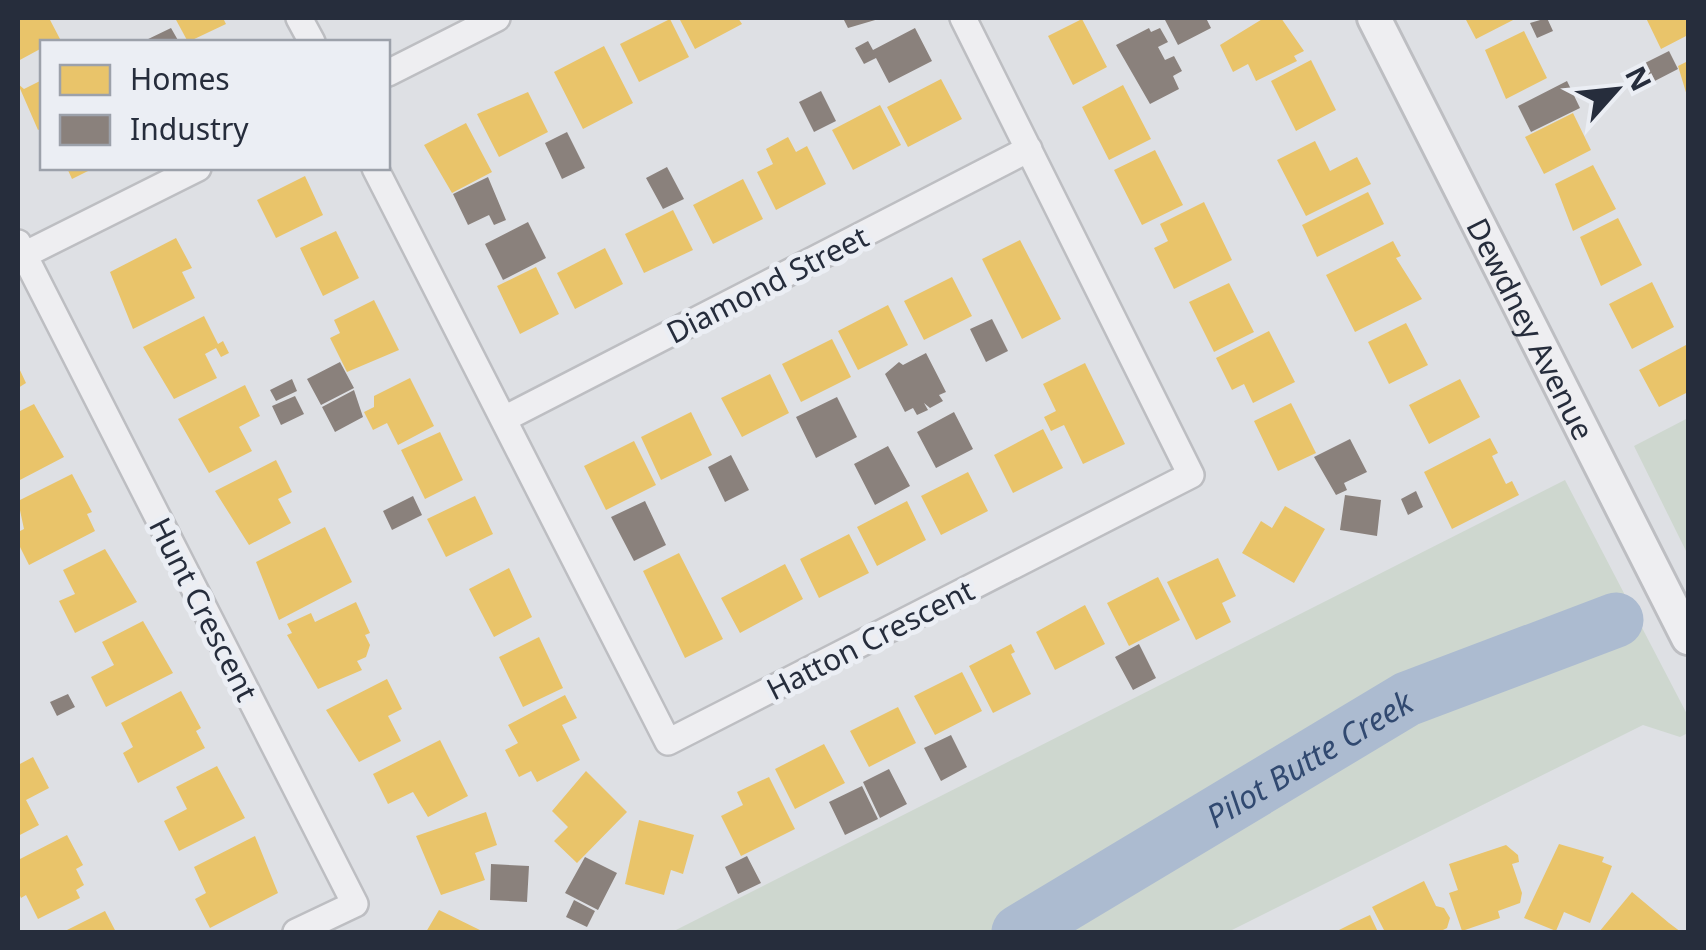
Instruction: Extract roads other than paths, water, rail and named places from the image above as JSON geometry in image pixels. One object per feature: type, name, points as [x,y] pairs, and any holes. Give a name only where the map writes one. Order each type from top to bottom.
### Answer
[{"type":"street","points":[[299,18],[311,40]]},
{"type":"street","points":[[390,72],[497,18]]},
{"type":"street","name":"Hatton Crescent","points":[[376,170],[668,742],[1191,475],[962,18]]},
{"type":"street","name":"Dewdney Avenue","points":[[1374,18],[1688,638]]},
{"type":"street","name":"Diamond Street","points":[[504,419],[1030,149]]},
{"type":"street","points":[[20,252],[194,170]]},
{"type":"street","name":"Hunt Crescent","points":[[20,252],[355,904],[296,932]]},
{"type":"waterway","name":"Pilot Butte Creek","points":[[1019,932],[1407,699],[1616,620]]}]
